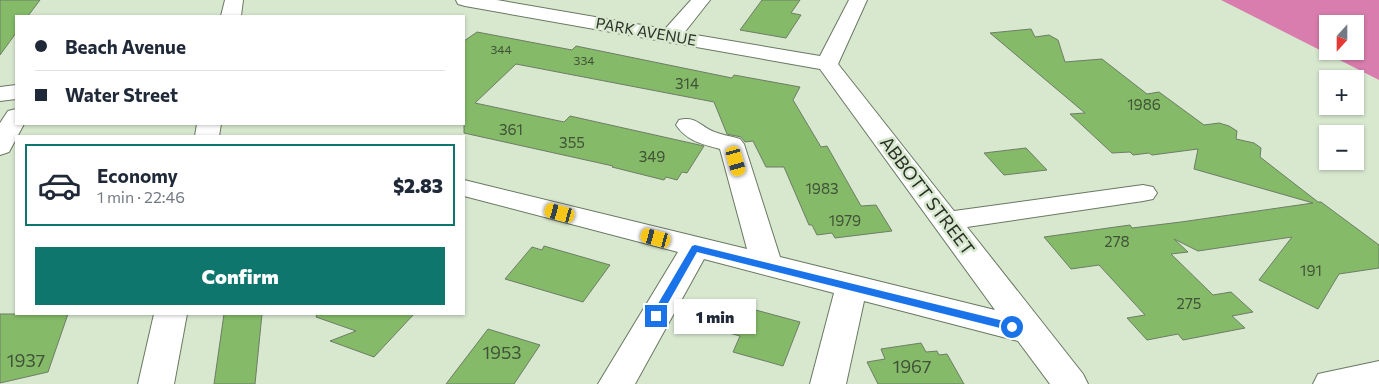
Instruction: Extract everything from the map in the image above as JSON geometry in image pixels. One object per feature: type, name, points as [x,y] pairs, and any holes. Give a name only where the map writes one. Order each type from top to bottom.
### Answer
[{"type":"street","points":[[231,15],[234,0]]},
{"type":"street","name":"PARK AVENUE","points":[[465,0],[827,64]]},
{"type":"street","points":[[670,36],[702,0]]},
{"type":"street","points":[[827,64],[858,0]]},
{"type":"street","name":"ABBOTT STREET","points":[[827,64],[1070,384]]},
{"type":"street","points":[[0,94],[15,92]]},
{"type":"street","points":[[0,147],[15,118]]},
{"type":"street","points":[[688,125],[702,136],[732,144],[767,266]]},
{"type":"street","points":[[465,188],[1030,332]]},
{"type":"street","points":[[946,221],[1143,192]]},
{"type":"street","points":[[616,384],[695,248]]},
{"type":"street","points":[[828,384],[850,287]]},
{"type":"street","points":[[156,384],[170,315]]},
{"type":"street","points":[[1332,384],[1379,375]]},
{"type":"shaded area","points":[[1221,0],[1379,0],[1379,80],[1364,72],[1364,70],[1359,70],[1340,60],[1364,60],[1364,15],[1319,15],[1319,50]]},
{"type":"building","points":[[0,0],[40,0],[29,15],[15,15],[15,34],[0,55]]},
{"type":"building","points":[[762,0],[800,0],[791,13],[801,15],[786,38],[740,30]]},
{"type":"building","points":[[1031,29],[1035,37],[1049,35],[1058,40],[1065,62],[1102,59],[1147,94],[1159,92],[1204,125],[1219,123],[1237,131],[1236,139],[1254,143],[1261,148],[1260,157],[1318,202],[1321,202],[1379,245],[1379,268],[1339,274],[1318,309],[1259,280],[1292,237],[1198,251],[1174,239],[1188,252],[1171,254],[1213,295],[1231,292],[1253,312],[1232,316],[1245,328],[1183,340],[1178,334],[1147,340],[1127,318],[1145,315],[1099,265],[1071,269],[1044,237],[1130,225],[1132,228],[1181,222],[1313,203],[1194,169],[1198,149],[1152,155],[1149,153],[1133,155],[1130,152],[1112,153],[1070,114],[1085,113],[990,33]]},
{"type":"building","points":[[477,32],[572,50],[576,46],[732,78],[734,75],[800,87],[793,100],[821,147],[827,146],[861,206],[876,205],[892,231],[835,238],[832,233],[817,235],[812,225],[809,225],[784,167],[766,167],[753,141],[745,142],[741,137],[727,134],[714,102],[516,64],[475,103],[564,122],[570,116],[704,146],[687,173],[682,172],[677,180],[666,177],[664,180],[613,166],[464,133],[465,40]]},
{"type":"building","points":[[1026,148],[1047,170],[1004,175],[984,153]]},
{"type":"building","points":[[544,246],[610,265],[583,302],[505,279],[532,247],[542,250]]},
{"type":"building","points":[[741,306],[800,322],[783,366],[733,352],[740,336],[729,333]]},
{"type":"building","points":[[0,314],[68,315],[48,372],[0,383]]},
{"type":"building","points":[[224,315],[262,315],[255,384],[214,384]]},
{"type":"building","points":[[317,315],[413,315],[374,357],[330,341],[356,331],[316,317]]},
{"type":"building","points":[[488,329],[540,345],[514,384],[446,384]]},
{"type":"building","points":[[921,343],[926,352],[937,351],[939,355],[947,354],[964,384],[878,384],[867,362],[885,359],[881,349]]},
{"type":"route","points":[[656,316],[695,248],[1012,327]]}]
